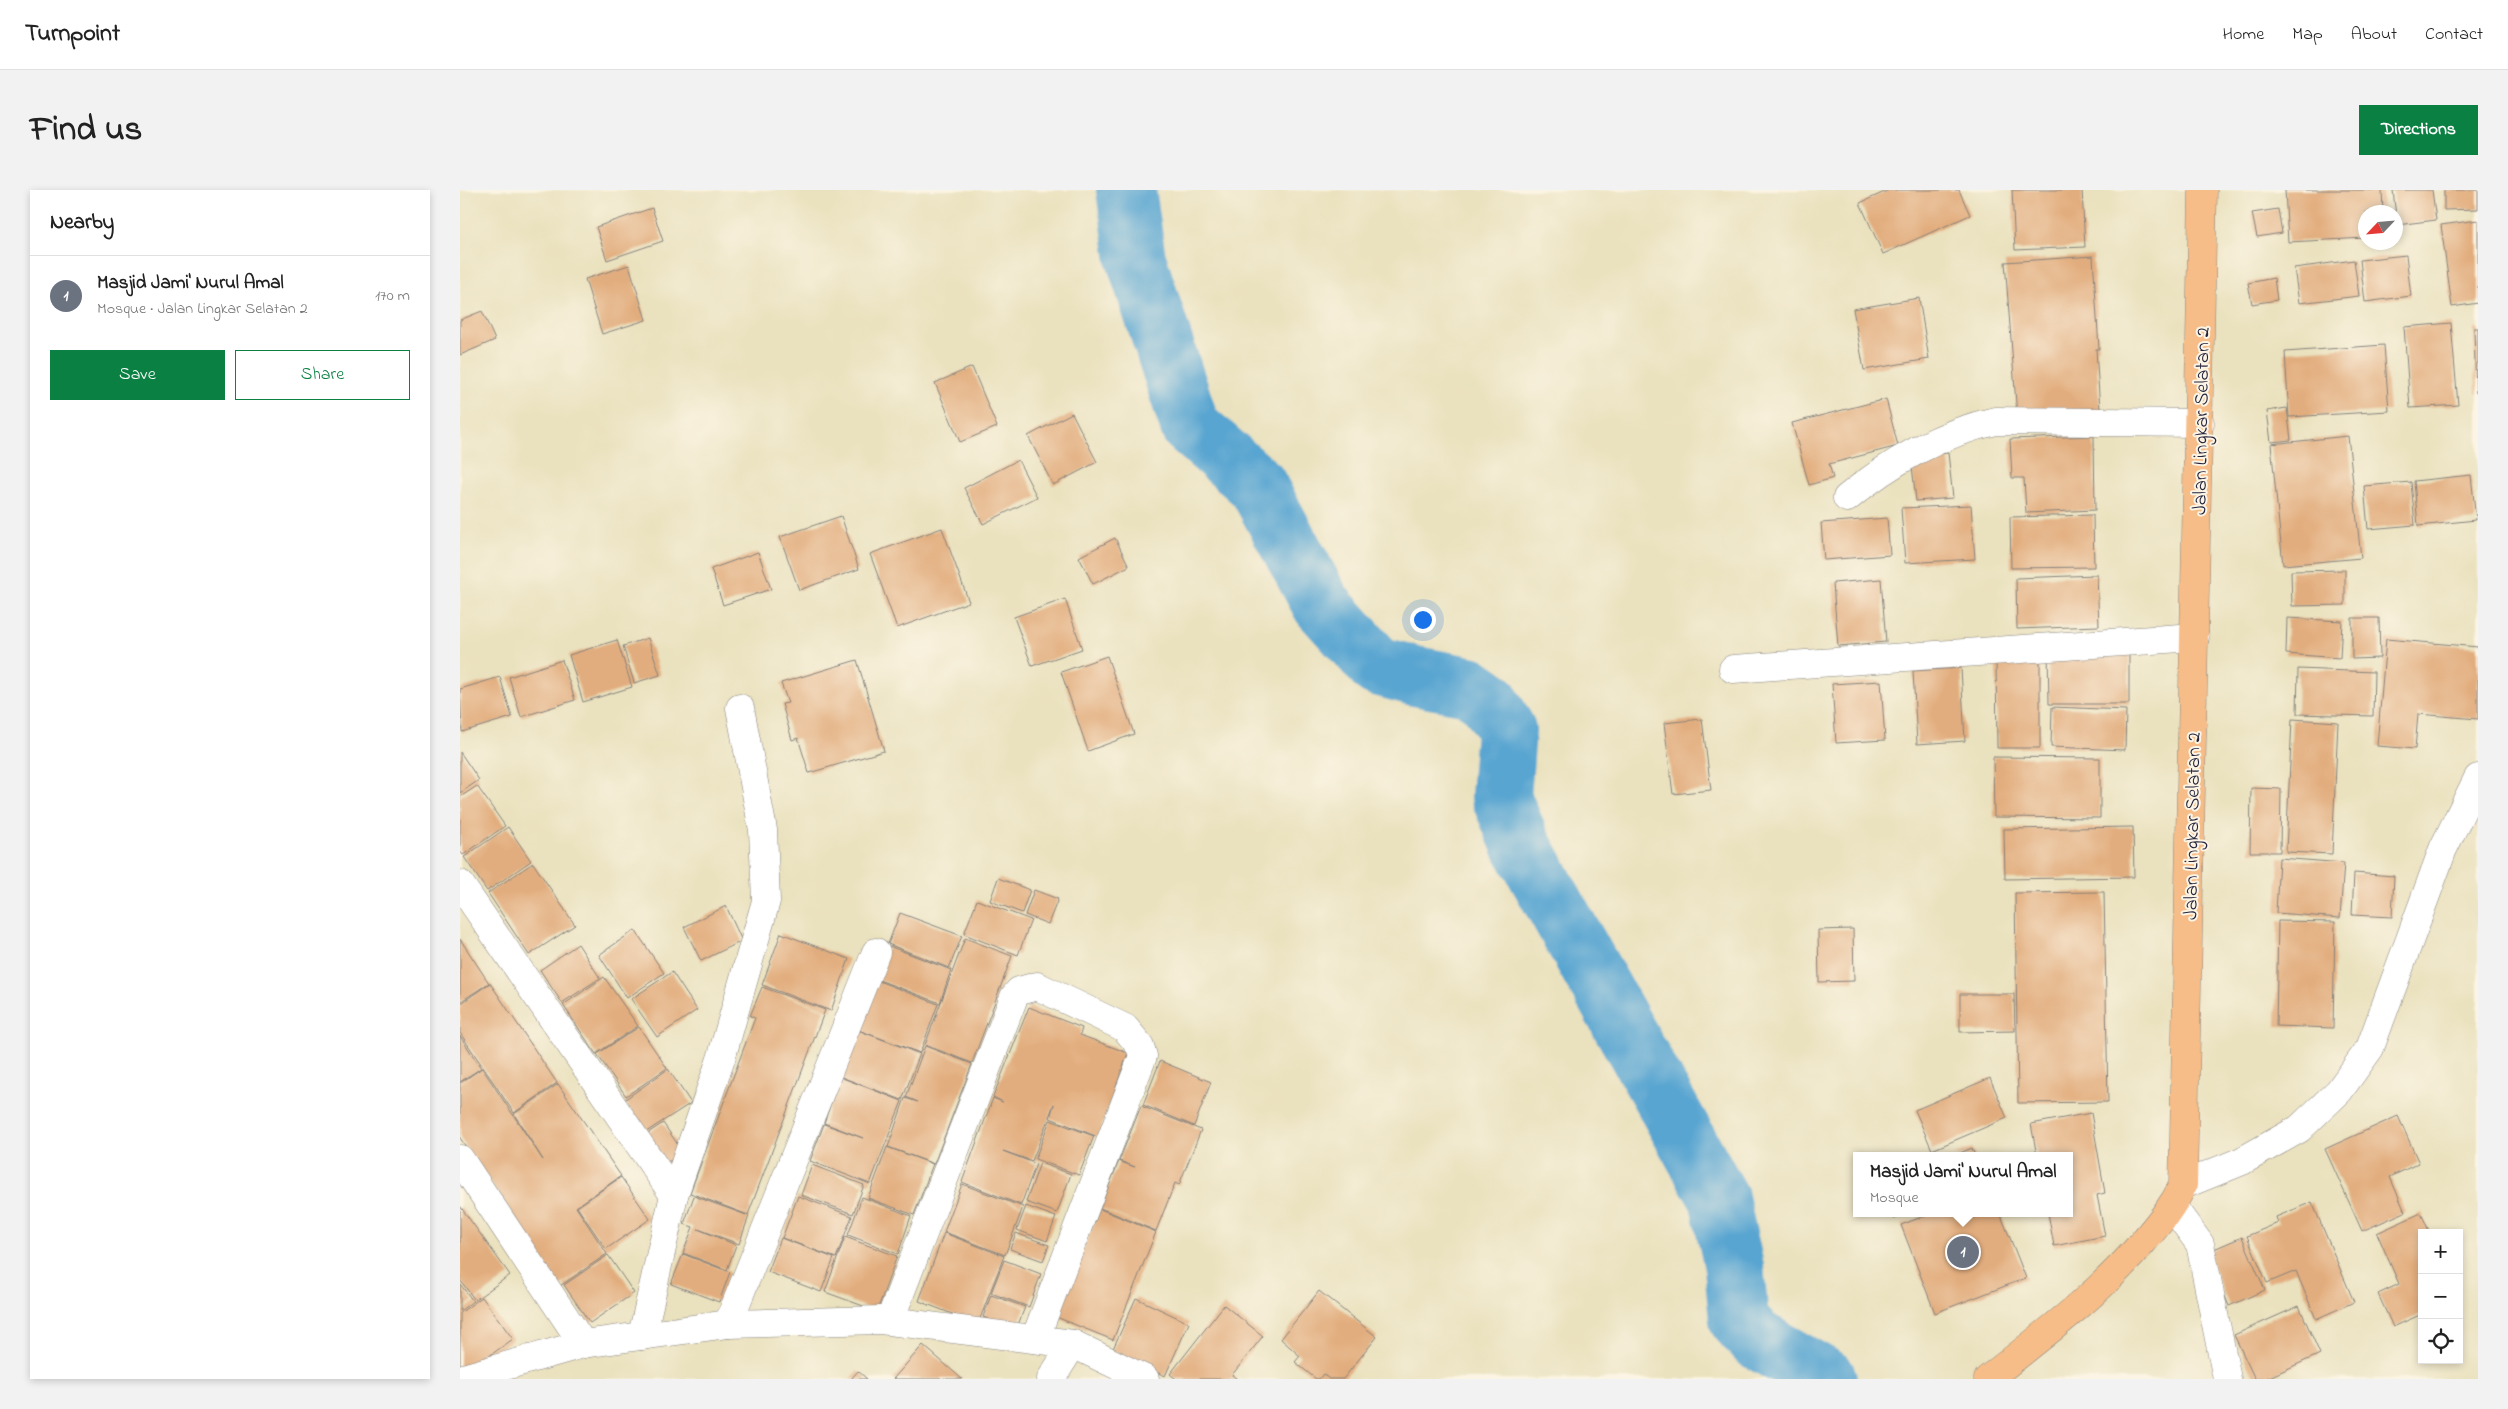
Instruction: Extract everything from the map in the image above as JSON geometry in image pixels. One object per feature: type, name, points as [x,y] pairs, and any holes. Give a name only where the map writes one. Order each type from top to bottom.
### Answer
[{"type":"highway","name":"Jalan Lingkar Selatan 2","points":[[2178,1196],[2196,637],[2203,190]]},
{"type":"highway","points":[[1988,1379],[2117,1273],[2178,1196]]},
{"type":"street","points":[[1847,498],[1869,480],[1910,455],[1958,431],[1988,422],[2200,423]]},
{"type":"street","points":[[1732,669],[2196,637]]},
{"type":"street","points":[[642,1336],[674,1195],[721,1059],[766,901],[763,830],[740,708]]},
{"type":"street","points":[[2227,1379],[2200,1244],[2178,1196],[2300,1130],[2345,1084],[2370,1048],[2443,849],[2478,778]]},
{"type":"street","points":[[460,884],[674,1195]]},
{"type":"street","points":[[728,1324],[876,952]]},
{"type":"street","points":[[890,1320],[1014,997],[1020,991],[1037,986],[1125,1028],[1140,1046],[1143,1056],[1034,1339]]},
{"type":"street","points":[[460,1159],[583,1344]]},
{"type":"street","points":[[460,1379],[583,1344],[728,1324],[890,1320],[1073,1344],[1145,1379]]},
{"type":"street","points":[[1051,1379],[1073,1344]]},
{"type":"building","points":[[1889,190],[1959,190],[1970,215],[1883,254],[1860,203]]},
{"type":"building","points":[[2012,190],[2082,190],[2085,247],[2015,250]]},
{"type":"building","points":[[2285,190],[2382,190],[2383,205],[2358,205],[2358,238],[2288,242]]},
{"type":"building","points":[[2393,190],[2432,190],[2436,220],[2403,224],[2403,205],[2395,205]]},
{"type":"building","points":[[2444,190],[2478,190],[2478,209],[2444,210]]},
{"type":"building","points":[[652,208],[663,241],[607,260],[596,227]]},
{"type":"building","points":[[2278,209],[2282,233],[2257,237],[2252,213]]},
{"type":"building","points":[[2478,220],[2478,303],[2452,307],[2441,225]]},
{"type":"building","points":[[2406,255],[2411,296],[2365,302],[2360,260]]},
{"type":"building","points":[[2093,256],[2099,349],[2096,349],[2100,410],[2017,416],[2005,262]]},
{"type":"building","points":[[2354,260],[2359,296],[2299,303],[2294,268]]},
{"type":"building","points":[[629,265],[646,320],[602,334],[585,279]]},
{"type":"building","points":[[2274,278],[2277,300],[2252,304],[2248,283]]},
{"type":"building","points":[[1919,298],[1929,359],[1864,370],[1853,309]]},
{"type":"building","points":[[482,311],[495,340],[460,355],[460,320]]},
{"type":"building","points":[[2451,323],[2458,405],[2410,408],[2404,327]]},
{"type":"building","points":[[2474,328],[2478,328],[2478,393],[2476,393]]},
{"type":"building","points":[[2384,345],[2389,411],[2289,417],[2285,352]]},
{"type":"building","points":[[972,367],[997,427],[960,442],[935,383]]},
{"type":"building","points":[[1886,399],[1898,446],[1829,464],[1833,478],[1809,485],[1792,423]]},
{"type":"building","points":[[2287,408],[2291,440],[2271,442],[2267,411]]},
{"type":"building","points":[[1072,413],[1097,462],[1053,485],[1028,436]]},
{"type":"building","points":[[2094,436],[2095,510],[2026,513],[2024,478],[2012,478],[2010,439]]},
{"type":"building","points":[[2348,436],[2361,558],[2283,565],[2271,444]]},
{"type":"building","points":[[1948,453],[1953,498],[1916,501],[1911,457]]},
{"type":"building","points":[[1018,460],[1037,497],[983,524],[964,488]]},
{"type":"building","points":[[2471,475],[2476,520],[2418,526],[2414,481]]},
{"type":"building","points":[[2411,482],[2415,525],[2368,529],[2364,486]]},
{"type":"building","points":[[1971,505],[1975,559],[1905,563],[1901,508]]},
{"type":"building","points":[[2093,515],[2094,567],[2011,568],[2010,517]]},
{"type":"building","points":[[841,516],[859,569],[799,590],[780,537]]},
{"type":"building","points":[[1887,518],[1890,555],[1824,560],[1821,523]]},
{"type":"building","points":[[942,528],[969,602],[897,628],[870,554]]},
{"type":"building","points":[[1115,538],[1129,566],[1093,584],[1079,557]]},
{"type":"building","points":[[758,552],[771,589],[723,605],[711,569]]},
{"type":"building","points":[[2345,570],[2345,605],[2292,606],[2291,571]]},
{"type":"building","points":[[2097,575],[2099,626],[2017,629],[2016,578]]},
{"type":"building","points":[[1881,579],[1886,642],[1838,646],[1833,583]]},
{"type":"building","points":[[1065,599],[1082,649],[1032,666],[1014,617]]},
{"type":"building","points":[[2287,618],[2342,621],[2340,658],[2286,654]]},
{"type":"building","points":[[2352,618],[2379,618],[2380,658],[2352,659]]},
{"type":"building","points":[[648,638],[660,675],[634,683],[623,646]]},
{"type":"building","points":[[2386,639],[2478,647],[2478,719],[2418,714],[2415,749],[2377,746]]},
{"type":"building","points":[[617,640],[632,687],[583,702],[569,655]]},
{"type":"building","points":[[2048,651],[2129,651],[2129,704],[2049,704]]},
{"type":"building","points":[[1107,656],[1134,734],[1088,751],[1061,672]]},
{"type":"building","points":[[1996,659],[2040,659],[2040,748],[1997,748]]},
{"type":"building","points":[[562,660],[575,700],[521,717],[509,677]]},
{"type":"building","points":[[857,660],[884,751],[809,773],[798,738],[792,740],[782,704],[788,703],[781,683]]},
{"type":"building","points":[[1961,668],[1965,741],[1917,744],[1913,671]]},
{"type":"building","points":[[2298,669],[2374,672],[2373,716],[2297,714]]},
{"type":"building","points":[[500,677],[512,717],[462,732],[460,689]]},
{"type":"building","points":[[1881,681],[1885,740],[1836,743],[1832,684]]},
{"type":"building","points":[[2052,707],[2126,710],[2125,750],[2051,747]]},
{"type":"building","points":[[1702,719],[1711,790],[1673,794],[1664,723]]},
{"type":"building","points":[[2292,719],[2338,722],[2332,854],[2286,852]]},
{"type":"building","points":[[460,752],[479,780],[460,793]]},
{"type":"building","points":[[1993,757],[2100,758],[2100,818],[1994,817]]},
{"type":"building","points":[[477,786],[505,826],[463,855],[460,851],[460,797]]},
{"type":"building","points":[[2251,788],[2281,789],[2280,852],[2250,852]]},
{"type":"building","points":[[508,827],[531,861],[487,891],[464,857]]},
{"type":"building","points":[[2133,827],[2134,877],[2005,879],[2004,829]]},
{"type":"building","points":[[2279,858],[2344,863],[2340,918],[2276,913]]},
{"type":"building","points":[[533,863],[575,925],[529,955],[488,893]]},
{"type":"building","points":[[2354,873],[2394,876],[2392,917],[2352,915]]},
{"type":"building","points":[[998,878],[1030,890],[1022,913],[990,901]]},
{"type":"building","points":[[1034,890],[1058,899],[1048,924],[1025,915]]},
{"type":"building","points":[[2104,892],[2108,1102],[2018,1103],[2015,893]]},
{"type":"building","points":[[977,900],[1031,920],[1018,955],[964,934]]},
{"type":"building","points":[[726,906],[742,941],[701,961],[684,927]]},
{"type":"building","points":[[900,913],[962,936],[949,968],[888,944]]},
{"type":"building","points":[[2278,921],[2335,922],[2333,1028],[2276,1026]]},
{"type":"building","points":[[1853,929],[1854,981],[1819,982],[1818,930]]},
{"type":"building","points":[[635,930],[664,973],[627,998],[599,955]]},
{"type":"building","points":[[781,933],[849,959],[831,1011],[762,985]]},
{"type":"building","points":[[965,938],[1012,956],[972,1063],[925,1045]]},
{"type":"building","points":[[460,939],[489,983],[460,1002]]},
{"type":"building","points":[[578,944],[600,978],[562,1003],[540,970]]},
{"type":"building","points":[[889,946],[951,970],[940,1003],[876,979]]},
{"type":"building","points":[[672,972],[697,1010],[657,1037],[631,999]]},
{"type":"building","points":[[604,977],[638,1026],[596,1054],[563,1005]]},
{"type":"building","points":[[876,980],[938,1004],[920,1053],[858,1030]]},
{"type":"building","points":[[490,983],[557,1083],[514,1113],[460,1033],[460,1004]]},
{"type":"building","points":[[762,987],[825,1010],[748,1215],[690,1193],[755,1018],[750,1016]]},
{"type":"building","points":[[1960,994],[2014,994],[2015,1031],[1960,1032]]},
{"type":"building","points":[[1029,1007],[1082,1028],[1080,1035],[1128,1053],[1098,1137],[1050,1118],[1054,1104],[1032,1161],[1003,1151],[1036,1164],[1021,1205],[962,1182],[993,1098],[1003,1102],[993,1097]]},
{"type":"building","points":[[639,1027],[667,1068],[626,1096],[597,1054]]},
{"type":"building","points":[[858,1030],[920,1054],[902,1100],[841,1077]]},
{"type":"building","points":[[460,1036],[481,1068],[460,1082]]},
{"type":"building","points":[[925,1046],[972,1064],[934,1164],[888,1147],[905,1098],[918,1102],[906,1097]]},
{"type":"building","points":[[1160,1061],[1211,1082],[1194,1126],[1143,1105]]},
{"type":"building","points":[[482,1068],[543,1160],[514,1114],[558,1084],[621,1176],[576,1207],[607,1254],[560,1286],[460,1138],[460,1083]]},
{"type":"building","points":[[668,1069],[691,1103],[646,1132],[624,1100]]},
{"type":"building","points":[[840,1077],[902,1101],[870,1184],[810,1161],[824,1124],[863,1138],[824,1123]]},
{"type":"building","points":[[1990,1078],[2007,1118],[1932,1150],[1915,1110]]},
{"type":"building","points":[[1141,1106],[1201,1130],[1179,1185],[1175,1183],[1156,1231],[1100,1208]]},
{"type":"building","points":[[2091,1113],[2105,1193],[2097,1195],[2105,1236],[2054,1246],[2049,1217],[2073,1217],[2073,1152],[2036,1152],[2031,1124]]},
{"type":"building","points":[[2398,1116],[2419,1163],[2390,1177],[2405,1212],[2362,1231],[2325,1149]]},
{"type":"building","points":[[1050,1120],[1094,1136],[1079,1175],[1035,1159]]},
{"type":"building","points":[[663,1123],[683,1152],[665,1164],[645,1135]]},
{"type":"building","points":[[887,1147],[933,1164],[914,1215],[868,1198]]},
{"type":"building","points":[[1972,1148],[1974,1152],[1962,1152]]},
{"type":"building","points":[[1040,1163],[1071,1174],[1057,1213],[1026,1202]]},
{"type":"building","points":[[812,1165],[864,1185],[853,1214],[801,1195]]},
{"type":"building","points":[[621,1177],[650,1219],[606,1249],[577,1207]]},
{"type":"building","points":[[962,1184],[1023,1207],[1005,1255],[944,1232]]},
{"type":"building","points":[[694,1196],[749,1216],[739,1244],[698,1229],[736,1245],[727,1270],[683,1253],[693,1227],[684,1224]]},
{"type":"building","points":[[798,1196],[852,1216],[836,1258],[782,1238]]},
{"type":"building","points":[[862,1197],[911,1216],[898,1254],[848,1235]]},
{"type":"building","points":[[2312,1202],[2354,1302],[2316,1319],[2296,1271],[2267,1283],[2247,1236],[2278,1223],[2276,1217]]},
{"type":"building","points":[[460,1206],[510,1275],[475,1300],[460,1280]]},
{"type":"building","points":[[1026,1206],[1056,1217],[1047,1241],[1017,1230]]},
{"type":"building","points":[[1100,1209],[1156,1232],[1113,1340],[1056,1317]]},
{"type":"building","points":[[2421,1213],[2428,1229],[2418,1229],[2418,1316],[2393,1327],[2378,1294],[2399,1284],[2377,1233]]},
{"type":"building","points":[[1922,1217],[2002,1217],[2026,1278],[1935,1313],[1901,1225]]},
{"type":"building","points":[[944,1233],[1004,1256],[978,1324],[919,1301]]},
{"type":"building","points":[[1016,1233],[1049,1245],[1043,1261],[1010,1249]]},
{"type":"building","points":[[845,1237],[897,1256],[877,1311],[825,1292]]},
{"type":"building","points":[[2242,1237],[2265,1290],[2229,1306],[2207,1252]]},
{"type":"building","points":[[781,1238],[834,1258],[821,1292],[768,1272]]},
{"type":"building","points":[[683,1254],[730,1272],[719,1302],[671,1284]]},
{"type":"building","points":[[608,1255],[634,1293],[590,1323],[564,1285]]},
{"type":"building","points":[[1004,1260],[1041,1274],[1029,1307],[991,1293]]},
{"type":"building","points":[[460,1284],[473,1301],[460,1311]]},
{"type":"building","points":[[1319,1291],[1377,1337],[1343,1379],[1329,1379],[1323,1374],[1319,1379],[1316,1379],[1295,1362],[1300,1356],[1281,1339]]},
{"type":"building","points":[[991,1295],[1025,1307],[1016,1330],[983,1317]]},
{"type":"building","points":[[482,1297],[513,1339],[464,1374],[460,1369],[460,1313]]},
{"type":"building","points":[[1136,1298],[1189,1323],[1165,1376],[1112,1351]]},
{"type":"building","points":[[1224,1305],[1263,1336],[1232,1375],[1237,1379],[1176,1379],[1170,1374]]},
{"type":"building","points":[[2299,1306],[2320,1354],[2265,1379],[2255,1379],[2234,1335]]},
{"type":"building","points":[[923,1345],[962,1379],[893,1379]]},
{"type":"building","points":[[858,1371],[867,1379],[851,1379]]},
{"type":"waterway","points":[[1126,190],[1136,259],[1190,426],[1257,485],[1322,605],[1377,666],[1415,676],[1469,686],[1489,700],[1506,730],[1501,797],[1521,844],[1719,1198],[1734,1267],[1739,1320],[1756,1339],[1827,1379]]},
{"type":"place","name":"Masjid Jami' Nurul Amal","points":[[1963,1252]]}]
